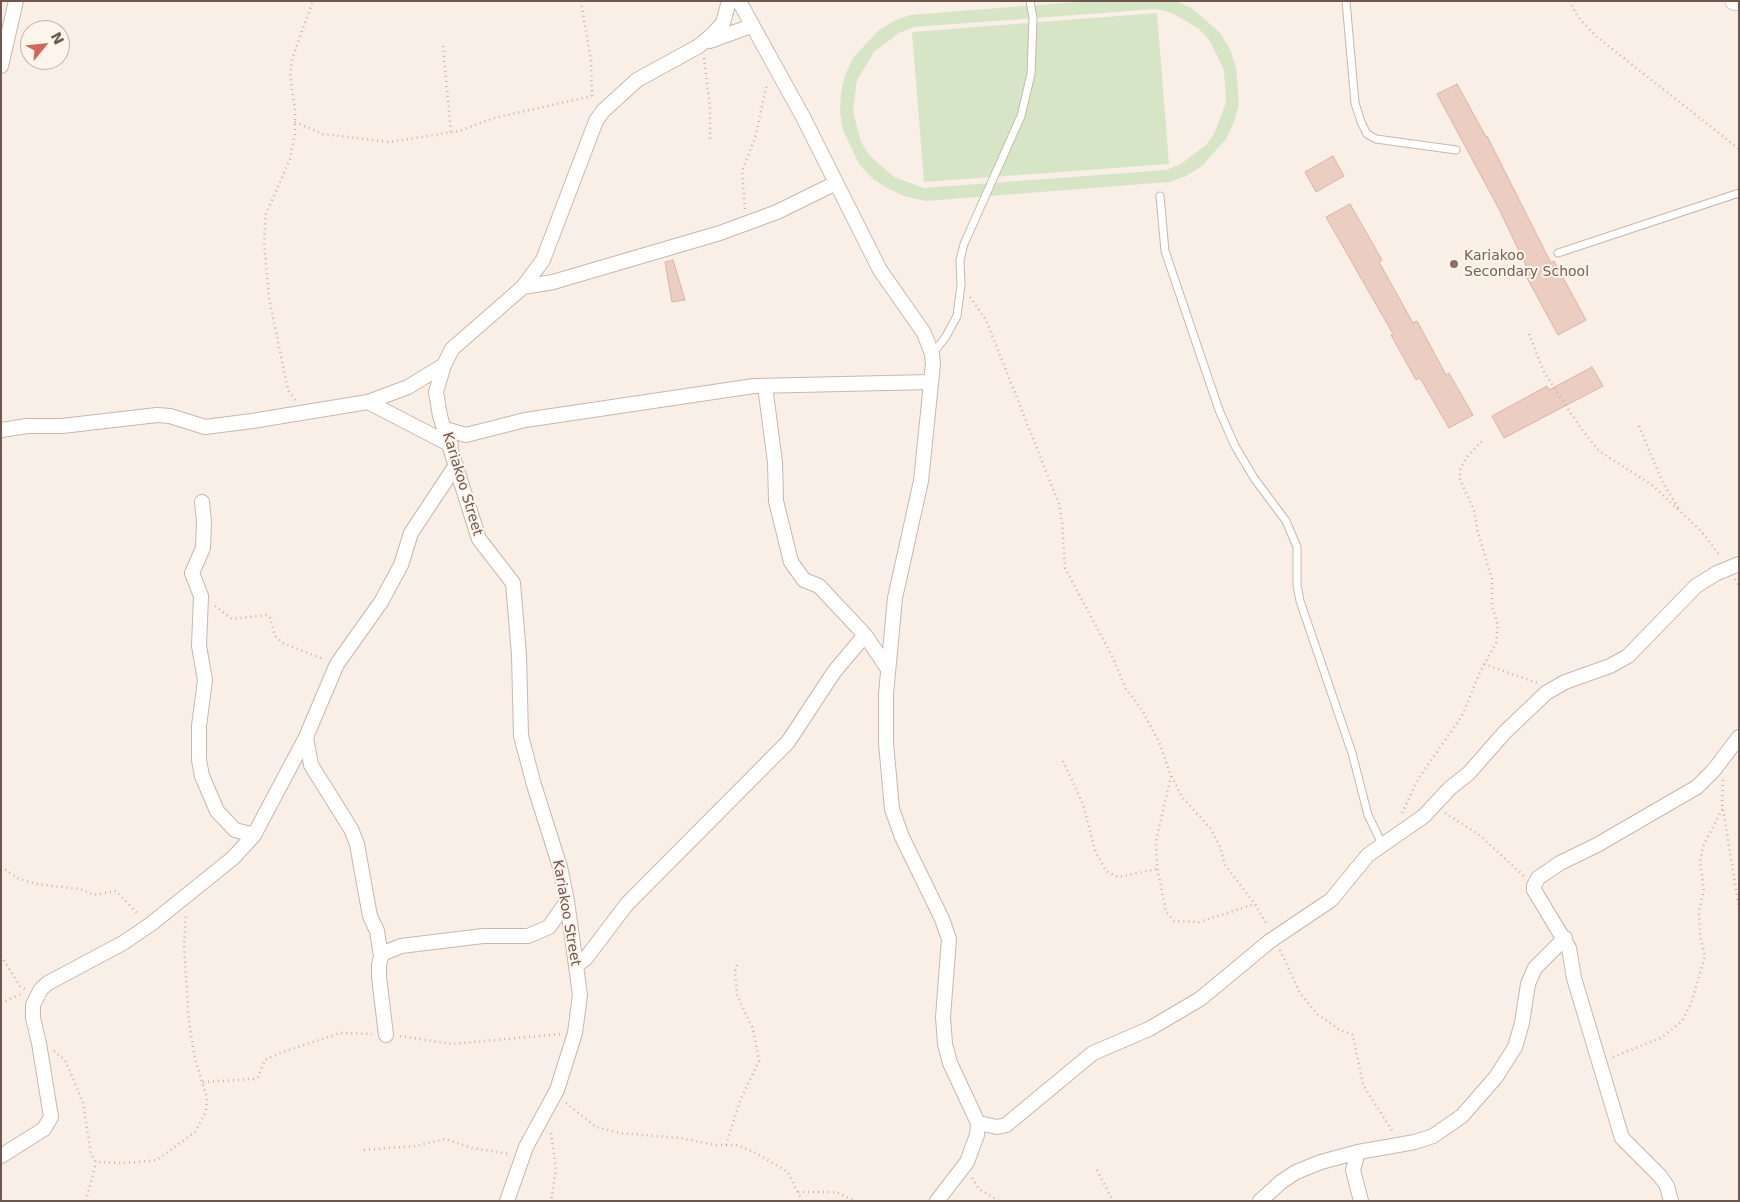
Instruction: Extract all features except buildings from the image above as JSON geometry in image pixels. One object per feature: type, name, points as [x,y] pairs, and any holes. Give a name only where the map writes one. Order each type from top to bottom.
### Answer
[{"type":"street","points":[[1,66],[16,1]]},
{"type":"street","name":"Kariakoo Street","points":[[507,1201],[523,1156],[556,1093],[569,1056],[580,995],[567,901],[560,866],[534,785],[521,736],[519,655],[513,583],[479,539],[440,416],[436,392],[444,365],[452,349],[523,287],[543,260],[596,121],[603,111],[637,80],[700,45],[723,23],[729,1]]},
{"type":"street","points":[[739,1],[836,182],[880,270],[924,333],[932,354],[921,482],[895,598],[888,669],[886,743],[892,808],[902,837],[942,919],[949,940],[943,1017],[945,1044],[953,1071],[978,1123],[977,1135],[968,1162],[937,1201]]},
{"type":"street","points":[[1734,1],[1739,2]]},
{"type":"street","points":[[700,45],[751,26]]},
{"type":"street","points":[[523,287],[553,282],[747,223],[777,212],[836,182]]},
{"type":"street","points":[[1,430],[27,426],[62,426],[157,415],[209,427],[319,411],[368,402],[408,387],[444,365]]},
{"type":"street","points":[[445,428],[466,435],[525,420],[589,409],[765,386],[931,382]]},
{"type":"street","points":[[765,386],[775,462],[776,501],[791,562],[804,580],[818,586],[865,635],[888,669]]},
{"type":"street","points":[[368,402],[450,445]]},
{"type":"street","points":[[1,1156],[44,1129],[51,1117],[33,1018],[33,1005],[41,989],[48,983],[123,943],[151,924],[192,893],[233,858],[254,835],[306,737],[337,664],[385,594],[401,565],[412,533],[456,464]]},
{"type":"street","points":[[202,502],[203,548],[192,573],[200,593],[200,646],[205,680],[199,726],[199,760],[202,776],[217,811],[228,825],[235,830],[254,835]]},
{"type":"street","points":[[978,1123],[997,1128],[1009,1123],[1093,1053],[1149,1029],[1200,999],[1273,938],[1331,900],[1368,855],[1424,816],[1469,773],[1505,732],[1553,688],[1628,656],[1696,586],[1734,566]]},
{"type":"street","points":[[576,966],[592,952],[626,904],[788,742],[834,672],[865,635]]},
{"type":"street","points":[[1671,1201],[1667,1186],[1660,1176],[1622,1138],[1576,987],[1572,955],[1565,938],[1534,890],[1534,886],[1538,878],[1560,863],[1597,845],[1697,787],[1739,736]]},
{"type":"street","points":[[306,737],[311,765],[351,829],[357,844],[370,916],[377,931],[381,956],[379,977],[386,1035]]},
{"type":"street","points":[[381,956],[401,946],[483,936],[528,936],[549,928],[567,901]]},
{"type":"street","points":[[1260,1201],[1296,1172],[1321,1162],[1358,1152],[1411,1143],[1433,1136],[1451,1125],[1496,1077],[1515,1047],[1522,1023],[1528,984],[1535,968],[1565,938]]},
{"type":"street","points":[[1358,1152],[1353,1170],[1361,1201]]},
{"type":"lane","points":[[932,354],[946,338],[957,316],[961,285],[960,260],[964,244],[1021,116],[1031,74],[1033,18],[1030,1]]},
{"type":"lane","points":[[1346,1],[1356,103],[1361,122],[1367,134],[1376,139],[1456,150]]},
{"type":"lane","points":[[1558,253],[1739,193]]},
{"type":"lane","points":[[1160,196],[1165,251],[1219,410],[1235,446],[1254,478],[1286,521],[1297,547],[1297,585],[1300,600],[1352,753],[1368,815],[1387,841]]},
{"type":"path","points":[[313,1],[292,60],[290,74],[295,122],[290,159],[266,214],[264,242],[269,298],[288,390],[293,398],[306,407],[319,411]]},
{"type":"path","points":[[581,1],[591,61],[593,105]]},
{"type":"path","points":[[1569,1],[1578,17],[1597,37],[1739,150]]},
{"type":"path","points":[[700,45],[710,107],[710,141]]},
{"type":"path","points":[[443,46],[451,132]]},
{"type":"path","points":[[747,223],[741,185],[742,171],[755,138],[764,93],[775,66]]},
{"type":"path","points":[[295,122],[323,134],[390,142],[451,132],[494,118],[592,96]]},
{"type":"path","points":[[961,285],[986,320],[1059,504],[1062,522],[1064,568],[1112,656],[1126,689],[1142,710],[1160,742],[1171,775],[1182,797],[1211,829],[1220,847],[1225,865],[1255,904],[1286,960],[1300,993],[1317,1014],[1340,1030],[1353,1034],[1362,1085],[1396,1134],[1411,1143]]},
{"type":"path","points":[[1529,334],[1544,372],[1580,427],[1599,451],[1652,485],[1734,566]]},
{"type":"path","points":[[1639,426],[1662,481],[1681,512]]},
{"type":"path","points":[[1387,841],[1418,779],[1462,716],[1497,637],[1498,625],[1492,606],[1493,587],[1478,533],[1474,510],[1460,480],[1460,470],[1466,458],[1482,440]]},
{"type":"path","points":[[200,593],[232,619],[267,615],[270,618],[275,636],[284,643],[337,664]]},
{"type":"path","points":[[1484,664],[1553,688]]},
{"type":"path","points":[[1724,756],[1723,808],[1739,908]]},
{"type":"path","points":[[1063,761],[1083,804],[1095,850],[1106,871],[1118,877],[1157,869]]},
{"type":"path","points":[[1171,775],[1156,841],[1157,869],[1166,912],[1174,921],[1198,922],[1255,904]]},
{"type":"path","points":[[1434,805],[1478,834],[1534,886]]},
{"type":"path","points":[[1599,1062],[1661,1038],[1682,1021],[1691,1004],[1705,956],[1700,937],[1699,912],[1704,890],[1700,863],[1703,846],[1723,808]]},
{"type":"path","points":[[1,867],[19,879],[37,884],[80,889],[94,894],[116,891],[137,913],[151,924]]},
{"type":"path","points":[[96,1162],[126,1164],[157,1160],[196,1131],[206,1111],[207,1098],[195,1059],[189,1022],[184,945],[186,916],[192,893]]},
{"type":"path","points":[[1,956],[20,986],[29,990],[1,1003]]},
{"type":"path","points":[[726,1145],[740,1101],[752,1079],[760,1057],[750,1019],[737,995],[736,971],[738,961]]},
{"type":"path","points":[[39,1043],[60,1054],[65,1060],[83,1104],[91,1154],[96,1162],[86,1201]]},
{"type":"path","points":[[556,1093],[596,1128],[620,1133],[726,1145],[736,1144],[783,1168],[793,1180],[802,1201]]},
{"type":"path","points":[[551,1132],[556,1160],[552,1201]]},
{"type":"path","points":[[364,1150],[415,1146],[445,1139],[454,1140],[472,1148],[523,1156]]},
{"type":"path","points":[[968,1162],[975,1184],[999,1201]]},
{"type":"path","points":[[1097,1170],[1113,1201]]},
{"type":"path","points":[[798,1192],[836,1192],[854,1201]]},
{"type":"green space","points":[[1089,1],[1177,1],[1193,9],[1220,33],[1230,49],[1236,67],[1239,104],[1234,122],[1226,139],[1202,166],[1186,176],[1169,182],[926,201],[904,196],[872,178],[859,164],[843,130],[840,112],[841,93],[845,75],[853,58],[878,31],[894,21],[910,15]],"holes":[[[1156,9],[1172,13],[1199,29],[1210,41],[1224,70],[1226,102],[1215,132],[1206,145],[1181,164],[1166,170],[924,188],[894,177],[870,156],[861,142],[853,111],[857,80],[874,52],[899,33],[914,27]]]},
{"type":"green space","points":[[1157,13],[1169,164],[924,182],[912,32]]},
{"type":"place","name":"Kariakoo Secondary School","points":[[1454,264]]}]
